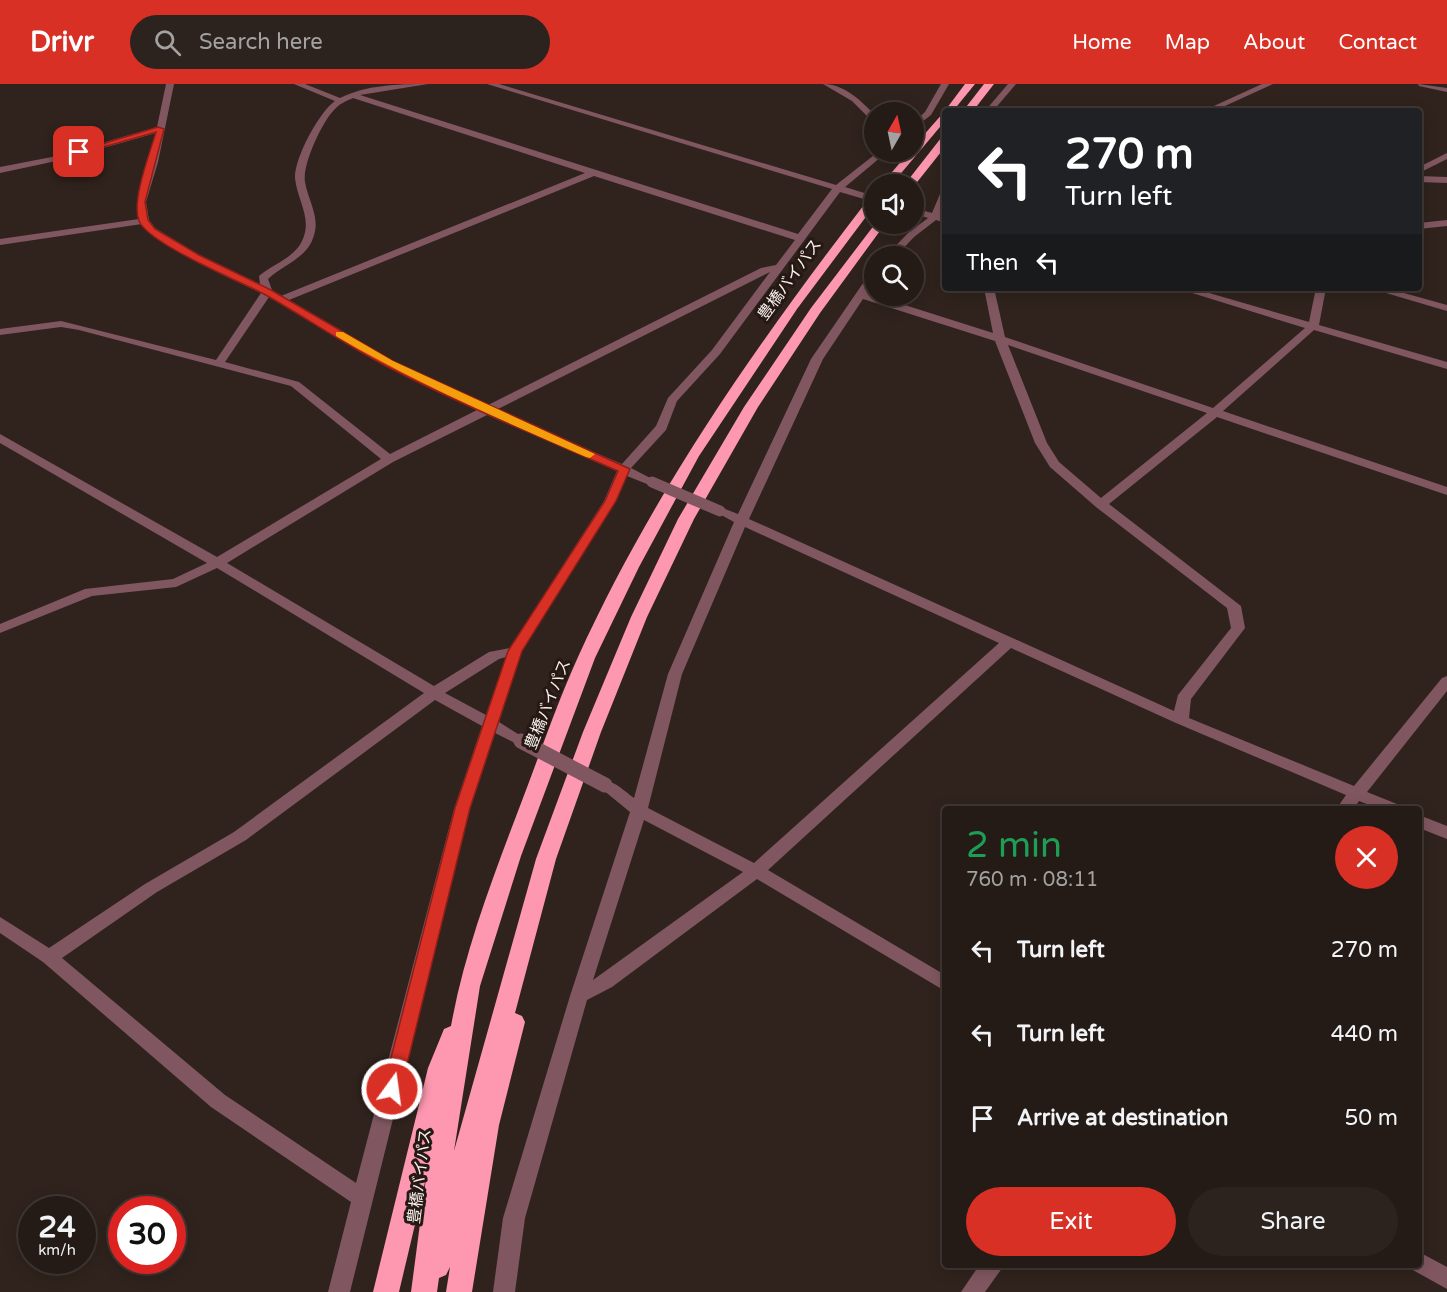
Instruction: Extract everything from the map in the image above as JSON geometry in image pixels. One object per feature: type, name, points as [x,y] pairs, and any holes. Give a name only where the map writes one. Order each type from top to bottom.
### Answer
[{"type":"highway","points":[[950,108],[970,84]]},
{"type":"highway","points":[[970,108],[989,84]]},
{"type":"highway","points":[[895,174],[942,119]]},
{"type":"highway","points":[[918,174],[942,144]]},
{"type":"highway","name":"豊橋バイパス","points":[[424,1292],[446,1119],[469,986],[511,856],[586,658],[631,567],[692,456],[727,400],[864,206]]},
{"type":"highway","name":"豊橋バイパス","points":[[431,1292],[477,1110],[546,859],[592,732],[639,617],[686,519],[751,407],[814,311],[872,234]]},
{"type":"highway","points":[[459,1292],[487,1125],[522,992],[522,950]]},
{"type":"highway","points":[[386,1292],[440,1068],[469,986]]},
{"type":"street","points":[[170,84],[141,202],[144,221],[152,231],[196,257],[267,292],[389,363],[486,410],[743,520],[1008,643],[1181,720],[1385,806]]},
{"type":"street","points":[[297,84],[341,101]]},
{"type":"street","points":[[267,292],[263,278],[289,261],[305,245],[310,234],[312,216],[300,182],[300,168],[323,117],[337,101],[341,101],[350,94],[424,84]]},
{"type":"street","points":[[491,84],[864,196]]},
{"type":"street","points":[[827,84],[855,99],[864,108]]},
{"type":"street","points":[[924,117],[945,84]]},
{"type":"street","points":[[992,108],[1012,84]]},
{"type":"street","points":[[1215,108],[1269,84]]},
{"type":"street","points":[[1422,84],[1447,90]]},
{"type":"street","points":[[350,94],[785,235],[802,238]]},
{"type":"street","points":[[0,170],[58,158],[160,129]]},
{"type":"street","points":[[1422,168],[1447,156]]},
{"type":"street","points":[[339,1292],[462,808],[515,651],[610,501],[624,469],[662,427],[672,400],[716,352],[776,268],[802,238],[838,188],[870,162]]},
{"type":"street","points":[[281,300],[593,173]]},
{"type":"street","points":[[1422,179],[1447,180]]},
{"type":"street","points":[[924,214],[940,219]]},
{"type":"street","points":[[901,246],[911,235],[940,219]]},
{"type":"street","points":[[0,242],[144,221]]},
{"type":"street","points":[[1422,226],[1447,223]]},
{"type":"street","points":[[0,628],[90,592],[165,586],[217,563],[389,459],[765,270],[776,268]]},
{"type":"street","points":[[990,291],[1000,339],[1041,443],[1054,464],[1101,504],[1234,606],[1238,628],[1183,698],[1181,720]]},
{"type":"street","points":[[1191,291],[1447,366]]},
{"type":"street","points":[[1101,504],[1214,412],[1313,326],[1320,291]]},
{"type":"street","points":[[1385,291],[1447,308]]},
{"type":"street","points":[[219,363],[267,292]]},
{"type":"street","points":[[504,1292],[514,1218],[579,996],[639,810],[675,674],[722,563],[817,359],[864,292]]},
{"type":"street","points":[[862,295],[1000,339],[1447,491]]},
{"type":"street","points":[[0,332],[61,324],[295,384],[389,459]]},
{"type":"street","points":[[0,438],[217,563],[434,693],[605,785],[639,810],[756,872],[942,982]]},
{"type":"street","points":[[579,996],[605,982],[756,872],[1008,643]]},
{"type":"street","points":[[49,957],[151,888],[240,836],[434,693],[494,654],[515,651]]},
{"type":"street","points":[[1347,806],[1447,681]]},
{"type":"street","points":[[1422,822],[1447,833]]},
{"type":"street","points":[[0,924],[49,957],[218,1101],[364,1198]]},
{"type":"street","points":[[1422,1264],[1447,1279]]},
{"type":"street","points":[[972,1292],[991,1268]]},
{"type":"slow traffic","points":[[339,334],[389,363],[486,410],[590,454]]},
{"type":"route","points":[[79,152],[160,129],[154,162],[141,202],[144,221],[152,231],[196,257],[267,292],[389,363],[486,410],[624,469],[610,501],[515,651],[462,808],[392,1089]]}]
